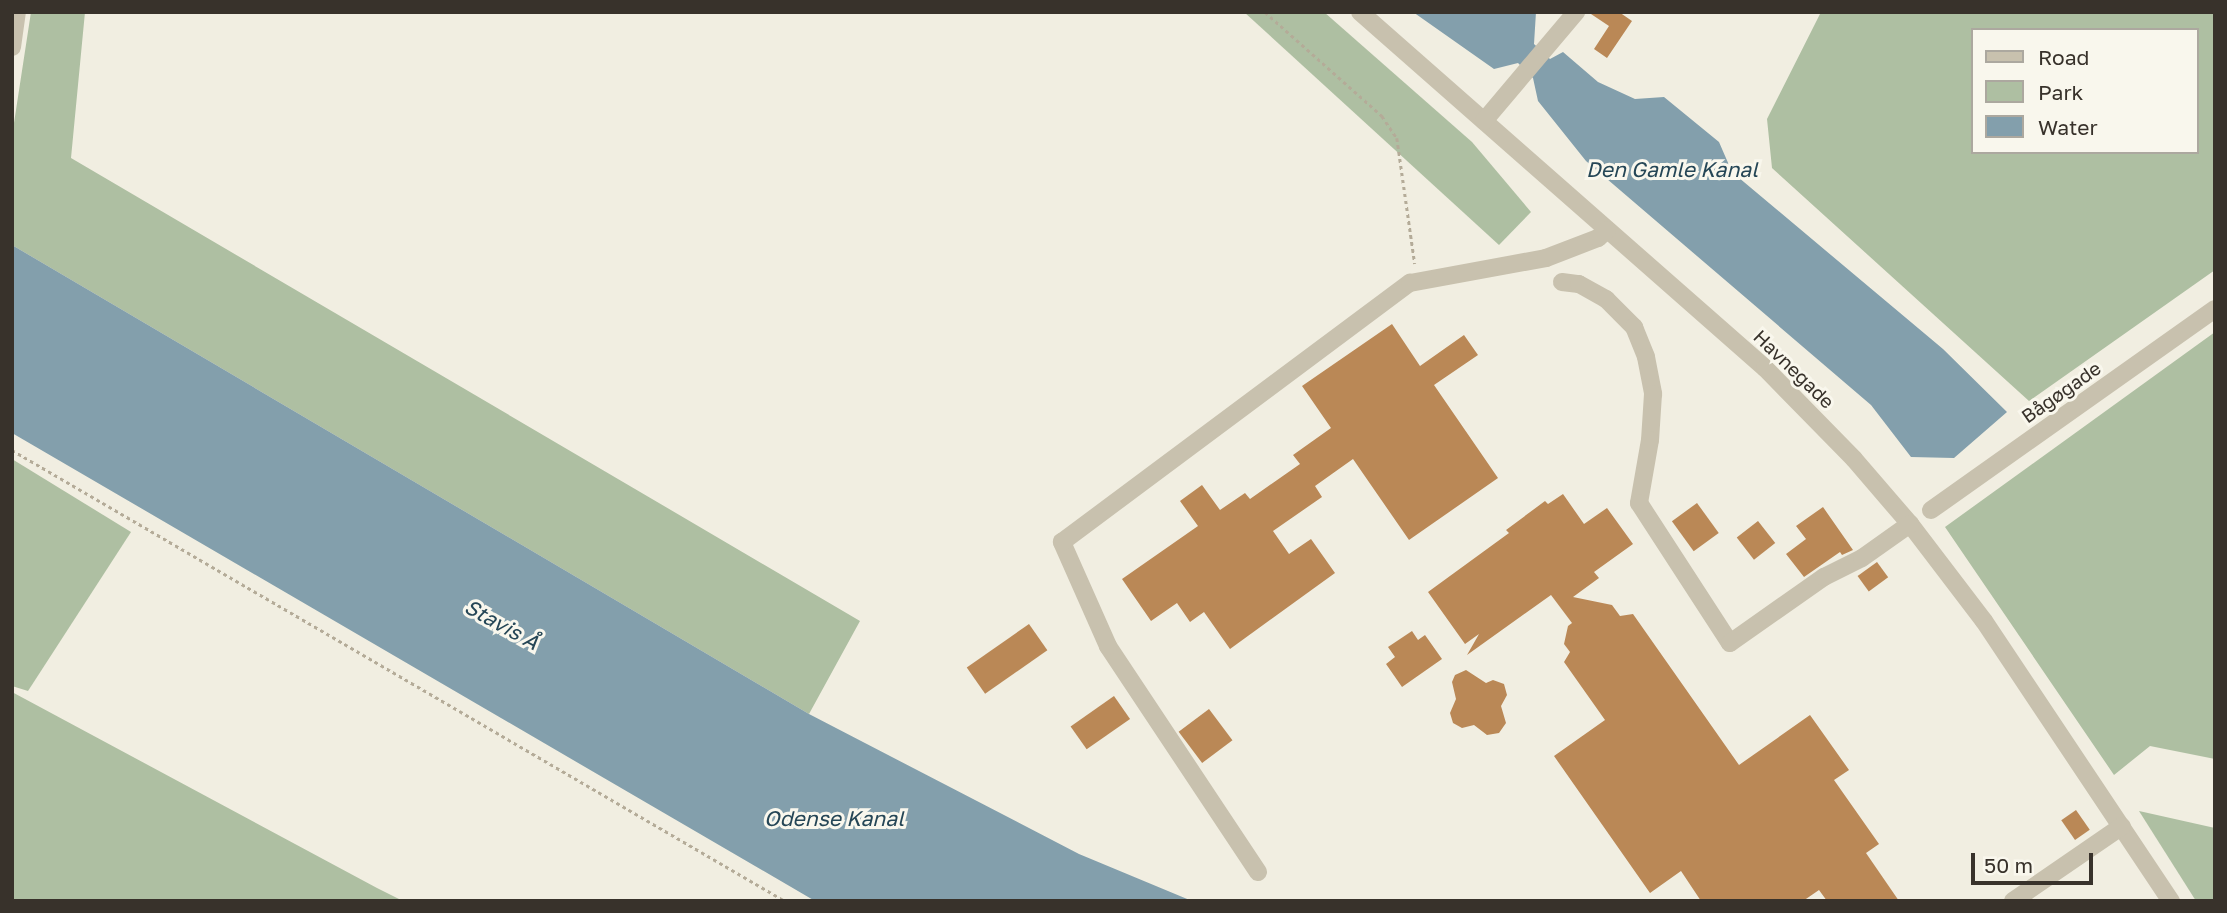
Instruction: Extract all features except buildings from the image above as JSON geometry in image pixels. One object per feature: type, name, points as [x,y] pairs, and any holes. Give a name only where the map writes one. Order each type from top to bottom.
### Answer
[{"type":"street","points":[[12,47],[17,12]]},
{"type":"street","name":"Havnegade","points":[[1360,12],[1765,368],[1854,459],[1906,519],[1984,621],[2171,901]]},
{"type":"street","points":[[1483,121],[1576,12]]},
{"type":"street","points":[[1258,872],[1108,646],[1062,542],[1410,283],[1546,258],[1598,238],[1608,230]]},
{"type":"street","points":[[1562,282],[1579,284],[1606,299],[1634,327],[1646,356],[1653,394],[1650,440],[1639,503],[1730,643],[1824,577],[1838,562],[1906,519]]},
{"type":"street","name":"Bågøgade","points":[[1931,510],[2215,309]]},
{"type":"street","points":[[2013,901],[2122,826]]},
{"type":"path","points":[[1265,12],[1382,116],[1397,138],[1408,196],[1417,281]]},
{"type":"path","points":[[12,450],[785,901]]},
{"type":"green space","points":[[31,12],[85,12],[71,158],[860,621],[809,714],[12,245],[12,136]]},
{"type":"green space","points":[[1244,12],[1324,12],[1472,142],[1531,212],[1499,245]]},
{"type":"green space","points":[[1821,12],[2215,12],[2215,270],[2029,401],[1772,168],[1767,119]]},
{"type":"green space","points":[[2215,332],[2215,759],[2150,746],[2114,775],[1945,527]]},
{"type":"green space","points":[[12,459],[131,532],[28,691],[12,686]]},
{"type":"green space","points":[[12,692],[377,888],[403,901],[12,901]]},
{"type":"green space","points":[[2139,811],[2215,828],[2215,901],[2196,901]]},
{"type":"water","name":"Den Gamle Kanal","points":[[1413,12],[1536,12],[1534,44],[1550,59],[1563,52],[1598,82],[1635,99],[1664,97],[1719,142],[1732,172],[1943,349],[2007,412],[1954,458],[1911,457],[1871,405],[1586,161],[1538,101],[1533,78],[1518,63],[1494,69]]},
{"type":"water","name":"Odense Kanal","points":[[12,245],[809,714],[1079,854],[1192,901],[815,901],[12,433]]},
{"type":"water label","name":"Stavis Å","points":[[502,624]]}]
